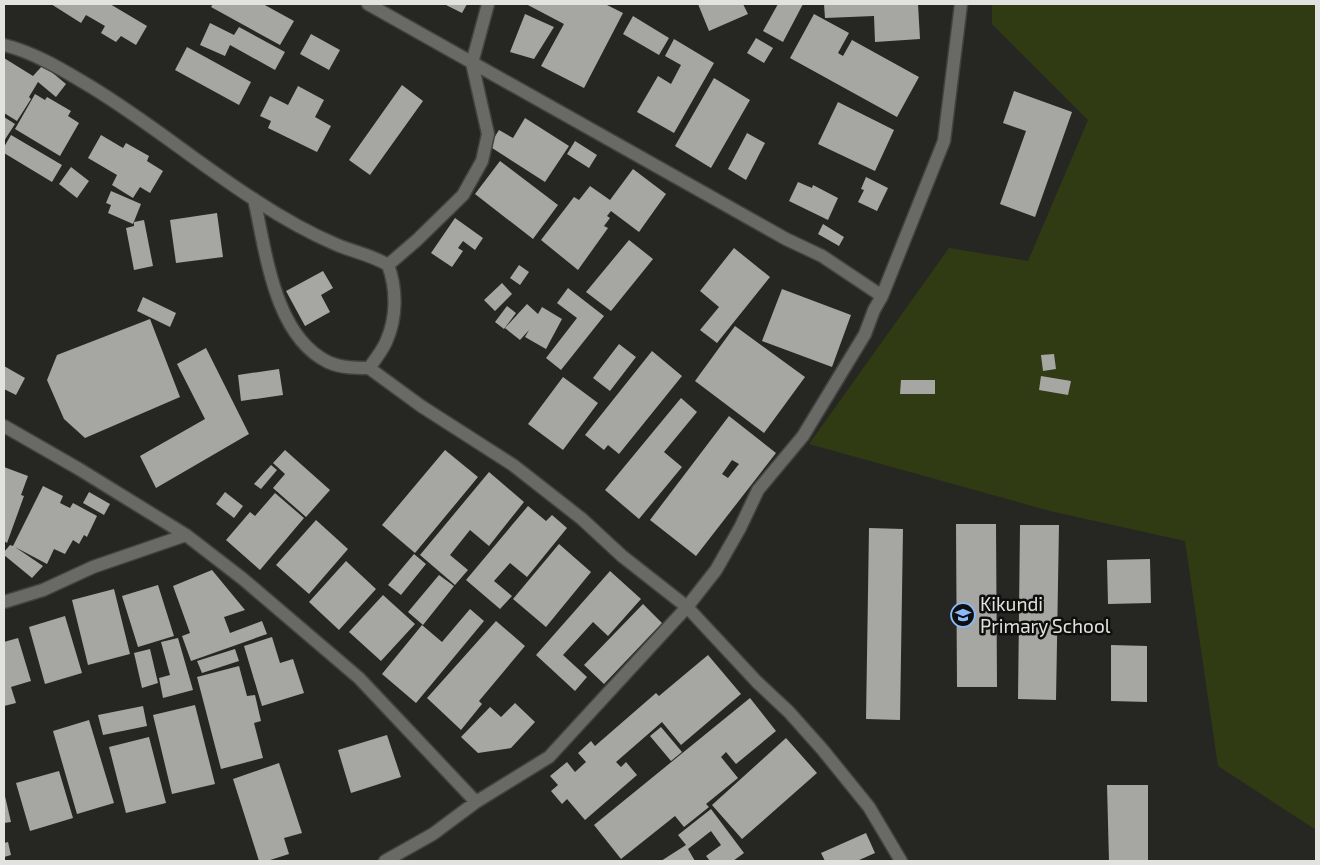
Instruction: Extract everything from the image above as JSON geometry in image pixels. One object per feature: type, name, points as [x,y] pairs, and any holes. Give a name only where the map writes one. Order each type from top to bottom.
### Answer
[{"type":"street","points":[[368,4],[786,239],[822,256],[882,296]]},
{"type":"street","points":[[388,265],[417,240],[463,195],[482,161],[488,134],[472,63],[488,4]]},
{"type":"street","points":[[385,861],[433,834],[476,802],[549,757],[687,607],[716,570],[740,528],[758,490],[803,436],[865,334],[874,310],[882,296],[944,142],[961,4]]},
{"type":"street","points":[[4,45],[18,48],[60,68],[95,89],[254,199],[307,232],[388,265],[394,285],[395,310],[386,344],[370,368]]},
{"type":"street","points":[[254,199],[271,277],[282,309],[295,332],[317,356],[345,367],[370,368],[421,406],[513,465],[582,519],[622,556],[687,607],[757,682],[789,712],[822,749],[868,807],[901,861]]},
{"type":"street","points":[[4,426],[79,469],[186,536],[243,579],[359,678],[476,802]]},
{"type":"street","points":[[4,602],[42,590],[93,566],[186,536]]},
{"type":"green space","points":[[992,4],[1316,4],[1316,830],[1218,766],[1185,541],[1050,511],[809,444],[949,248],[1028,261],[1088,120],[992,24]]},
{"type":"building","points":[[51,4],[110,4],[147,26],[136,45],[121,36],[116,42],[101,33],[105,26],[86,15],[81,23]]},
{"type":"building","points":[[213,4],[263,4],[294,21],[280,45],[211,7]]},
{"type":"building","points":[[444,4],[467,4],[462,13]]},
{"type":"building","points":[[526,4],[605,4],[623,13],[584,88],[541,66],[564,24]]},
{"type":"building","points":[[698,4],[743,4],[748,14],[709,31]]},
{"type":"building","points":[[778,4],[803,4],[783,42],[763,31]]},
{"type":"building","points":[[824,4],[918,4],[920,39],[875,42],[874,16],[825,18]]},
{"type":"building","points":[[525,14],[554,27],[534,59],[510,52]]},
{"type":"building","points":[[814,14],[849,33],[838,53],[843,56],[852,40],[919,77],[897,117],[790,58]]},
{"type":"building","points":[[633,16],[669,38],[659,55],[623,34]]},
{"type":"building","points":[[210,23],[234,35],[239,27],[285,52],[275,70],[230,45],[225,56],[200,45]]},
{"type":"building","points":[[311,34],[340,50],[329,70],[300,54]]},
{"type":"building","points":[[756,38],[773,48],[764,63],[747,53]]},
{"type":"building","points":[[674,39],[714,63],[674,133],[637,112],[658,76],[671,84],[681,65],[665,56]]},
{"type":"building","points":[[187,47],[251,82],[239,105],[175,70]]},
{"type":"building","points":[[4,58],[33,76],[43,65],[66,84],[56,97],[38,82],[29,97],[31,99],[17,121],[4,113]]},
{"type":"building","points":[[714,78],[750,100],[711,168],[675,146]]},
{"type":"building","points":[[402,85],[423,101],[370,175],[349,160]]},
{"type":"building","points":[[298,86],[324,100],[315,117],[331,126],[317,152],[268,128],[271,121],[260,116],[270,96],[288,105]]},
{"type":"building","points":[[1014,91],[1072,112],[1035,217],[1000,204],[1026,131],[1003,123]]},
{"type":"building","points":[[35,94],[45,100],[47,97],[71,111],[68,116],[79,123],[60,156],[15,129]]},
{"type":"building","points":[[838,102],[894,130],[875,171],[818,144]]},
{"type":"building","points":[[4,117],[15,124],[4,141]]},
{"type":"building","points":[[525,118],[569,146],[545,182],[489,146],[499,130],[513,138]]},
{"type":"building","points":[[747,133],[765,143],[746,180],[728,169]]},
{"type":"building","points":[[11,135],[62,165],[52,182],[4,153],[4,147]]},
{"type":"building","points":[[101,135],[123,148],[126,143],[149,156],[147,161],[163,171],[150,193],[140,187],[133,198],[112,185],[117,175],[88,158]]},
{"type":"building","points":[[575,141],[597,155],[589,168],[567,154]]},
{"type":"building","points":[[500,161],[558,205],[533,239],[475,194]]},
{"type":"building","points":[[71,167],[89,181],[77,198],[59,184]]},
{"type":"building","points":[[633,169],[666,194],[639,232],[611,211],[607,216],[610,218],[604,226],[608,228],[578,270],[541,240],[574,197],[579,200],[590,186],[610,200]]},
{"type":"building","points":[[866,177],[888,188],[877,211],[858,202],[864,190],[861,189]]},
{"type":"building","points":[[798,182],[812,188],[813,185],[838,198],[828,220],[789,201]]},
{"type":"building","points":[[111,191],[141,204],[133,224],[108,213],[111,205],[106,203]]},
{"type":"building","points":[[217,213],[223,257],[176,263],[170,220]]},
{"type":"building","points":[[455,218],[483,238],[475,250],[463,241],[458,248],[463,251],[452,267],[431,253]]},
{"type":"building","points":[[144,220],[153,266],[134,270],[126,228],[134,226],[134,222]]},
{"type":"building","points":[[823,224],[844,237],[839,246],[818,234]]},
{"type":"building","points":[[629,240],[653,259],[611,311],[586,292]]},
{"type":"building","points":[[734,248],[770,277],[717,343],[700,330],[719,307],[700,291]]},
{"type":"building","points":[[519,265],[529,272],[520,285],[510,278]]},
{"type":"building","points":[[323,271],[333,288],[321,295],[330,312],[305,326],[286,291]]},
{"type":"building","points":[[502,283],[512,294],[495,311],[484,300]]},
{"type":"building","points":[[568,288],[604,316],[561,370],[546,358],[577,318],[557,303]]},
{"type":"building","points":[[782,289],[851,315],[832,367],[762,341]]},
{"type":"building","points":[[143,297],[176,313],[170,327],[137,311]]},
{"type":"building","points":[[527,304],[538,314],[542,307],[562,319],[546,349],[525,337],[529,330],[520,340],[505,328]]},
{"type":"building","points":[[507,306],[516,313],[504,329],[495,322]]},
{"type":"building","points":[[150,319],[180,397],[85,438],[64,419],[47,380],[57,355]]},
{"type":"building","points":[[735,326],[805,377],[764,433],[695,381]]},
{"type":"building","points":[[619,344],[636,357],[610,391],[593,378]]},
{"type":"building","points":[[206,348],[249,434],[156,488],[140,456],[205,419],[177,364]]},
{"type":"building","points":[[652,351],[682,376],[619,454],[608,445],[604,450],[585,435]]},
{"type":"building","points":[[1054,354],[1056,369],[1043,371],[1041,355]]},
{"type":"building","points":[[4,366],[25,378],[16,395],[4,389]]},
{"type":"building","points":[[279,369],[283,395],[241,401],[238,375]]},
{"type":"building","points":[[1041,376],[1071,381],[1068,395],[1039,390]]},
{"type":"building","points":[[563,377],[598,403],[563,450],[528,424]]},
{"type":"building","points":[[901,380],[935,380],[935,394],[900,394]]},
{"type":"building","points":[[681,398],[697,412],[664,452],[682,467],[639,519],[605,490]]},
{"type":"building","points":[[729,416],[776,453],[696,556],[650,520]],"holes":[[[732,460],[739,464],[728,478],[722,474]]]},
{"type":"building","points":[[285,450],[330,490],[306,517],[273,488],[285,474],[273,463]]},
{"type":"building","points":[[445,450],[478,477],[415,553],[382,525]]},
{"type":"building","points":[[271,465],[277,470],[261,489],[254,484]]},
{"type":"building","points":[[4,467],[28,476],[21,495],[24,496],[7,543],[4,541]]},
{"type":"building","points":[[489,472],[524,502],[489,546],[470,530],[450,555],[468,570],[455,585],[420,555]]},
{"type":"building","points":[[43,486],[63,496],[60,503],[70,508],[73,503],[97,516],[87,537],[84,535],[79,544],[73,540],[65,554],[54,549],[47,564],[15,547],[43,566],[32,578],[4,555],[4,552],[10,545],[13,546]]},
{"type":"building","points":[[89,492],[110,504],[104,515],[83,503]]},
{"type":"building","points":[[225,492],[243,506],[234,518],[216,504]]},
{"type":"building","points":[[275,493],[304,518],[260,570],[226,540],[250,512],[255,516]]},
{"type":"building","points":[[528,506],[546,521],[552,515],[567,528],[527,577],[510,563],[494,581],[512,596],[500,609],[466,580]]},
{"type":"building","points":[[316,520],[348,549],[309,594],[276,565]]},
{"type":"building","points":[[956,524],[996,524],[997,687],[957,687]]},
{"type":"building","points":[[1020,525],[1059,525],[1056,700],[1018,699]]},
{"type":"building","points":[[869,528],[903,529],[900,720],[866,719]]},
{"type":"building","points":[[559,544],[591,572],[546,627],[513,599]]},
{"type":"building","points":[[414,554],[426,564],[401,595],[388,585]]},
{"type":"building","points":[[1150,559],[1151,603],[1108,604],[1107,560]]},
{"type":"building","points":[[346,561],[376,589],[339,630],[309,602]]},
{"type":"building","points":[[212,570],[245,610],[224,617],[230,633],[262,621],[267,634],[191,661],[182,636],[190,633],[173,586]]},
{"type":"building","points":[[610,571],[641,599],[608,636],[593,622],[563,655],[587,677],[575,691],[536,655]]},
{"type":"building","points":[[439,575],[454,586],[423,625],[408,612]]},
{"type":"building","points":[[158,585],[174,636],[138,647],[122,596]]},
{"type":"building","points":[[114,589],[130,654],[88,665],[72,600]]},
{"type":"building","points":[[383,595],[415,624],[381,661],[349,632]]},
{"type":"building","points":[[643,604],[662,623],[604,684],[584,665]]},
{"type":"building","points":[[470,609],[484,621],[416,703],[382,674],[422,625],[442,642]]},
{"type":"building","points":[[65,616],[82,673],[45,684],[29,627]]},
{"type":"building","points":[[496,621],[525,646],[479,701],[482,704],[461,730],[427,698]]},
{"type":"building","points":[[272,637],[280,663],[293,659],[304,693],[262,706],[244,646]]},
{"type":"building","points":[[18,638],[31,681],[11,687],[16,703],[4,706],[4,642]]},
{"type":"building","points":[[178,638],[193,690],[163,698],[159,678],[170,675],[161,642]]},
{"type":"building","points":[[1111,645],[1147,646],[1147,702],[1111,701]]},
{"type":"building","points":[[150,649],[158,683],[142,688],[134,653]]},
{"type":"building","points":[[235,649],[239,661],[202,673],[197,661]]},
{"type":"building","points":[[708,655],[741,694],[681,745],[662,722],[616,762],[621,767],[626,762],[637,775],[585,820],[567,799],[562,804],[551,791],[558,785],[550,776],[567,762],[575,772],[586,762],[578,753],[591,741],[595,746],[656,693],[659,696]]},
{"type":"building","points":[[239,666],[247,696],[255,695],[261,721],[254,723],[263,758],[221,769],[197,677]]},
{"type":"building","points":[[750,698],[776,731],[736,764],[726,752],[721,757],[738,778],[706,804],[709,807],[684,827],[675,816],[621,859],[594,825]]},
{"type":"building","points":[[515,703],[535,722],[511,748],[478,753],[461,737],[490,707],[501,717]]},
{"type":"building","points":[[195,705],[215,784],[172,794],[153,715]]},
{"type":"building","points":[[143,706],[147,726],[103,735],[98,715]]},
{"type":"building","points":[[89,720],[114,803],[77,814],[53,731]]},
{"type":"building","points":[[661,727],[682,752],[671,761],[650,736]]},
{"type":"building","points":[[387,735],[401,777],[351,793],[338,750]]},
{"type":"building","points":[[149,737],[166,803],[126,813],[109,747]]},
{"type":"building","points":[[786,738],[817,773],[742,839],[712,805]]},
{"type":"building","points":[[279,763],[302,833],[284,838],[289,854],[267,861],[259,861],[233,779]]},
{"type":"building","points":[[59,771],[73,818],[30,831],[16,783]]},
{"type":"building","points":[[1107,785],[1148,785],[1148,860],[1109,861]]},
{"type":"building","points":[[4,792],[11,822],[4,823]]},
{"type":"building","points":[[711,809],[744,853],[733,861],[710,861],[706,856],[721,845],[711,831],[688,849],[695,861],[661,861],[686,845],[678,835]]},
{"type":"building","points":[[866,833],[875,853],[857,861],[825,861],[821,853]]},
{"type":"building","points":[[8,842],[11,855],[4,857],[4,843]]},
{"type":"place","name":"Kikundi Primary School","points":[[963,615]]}]
